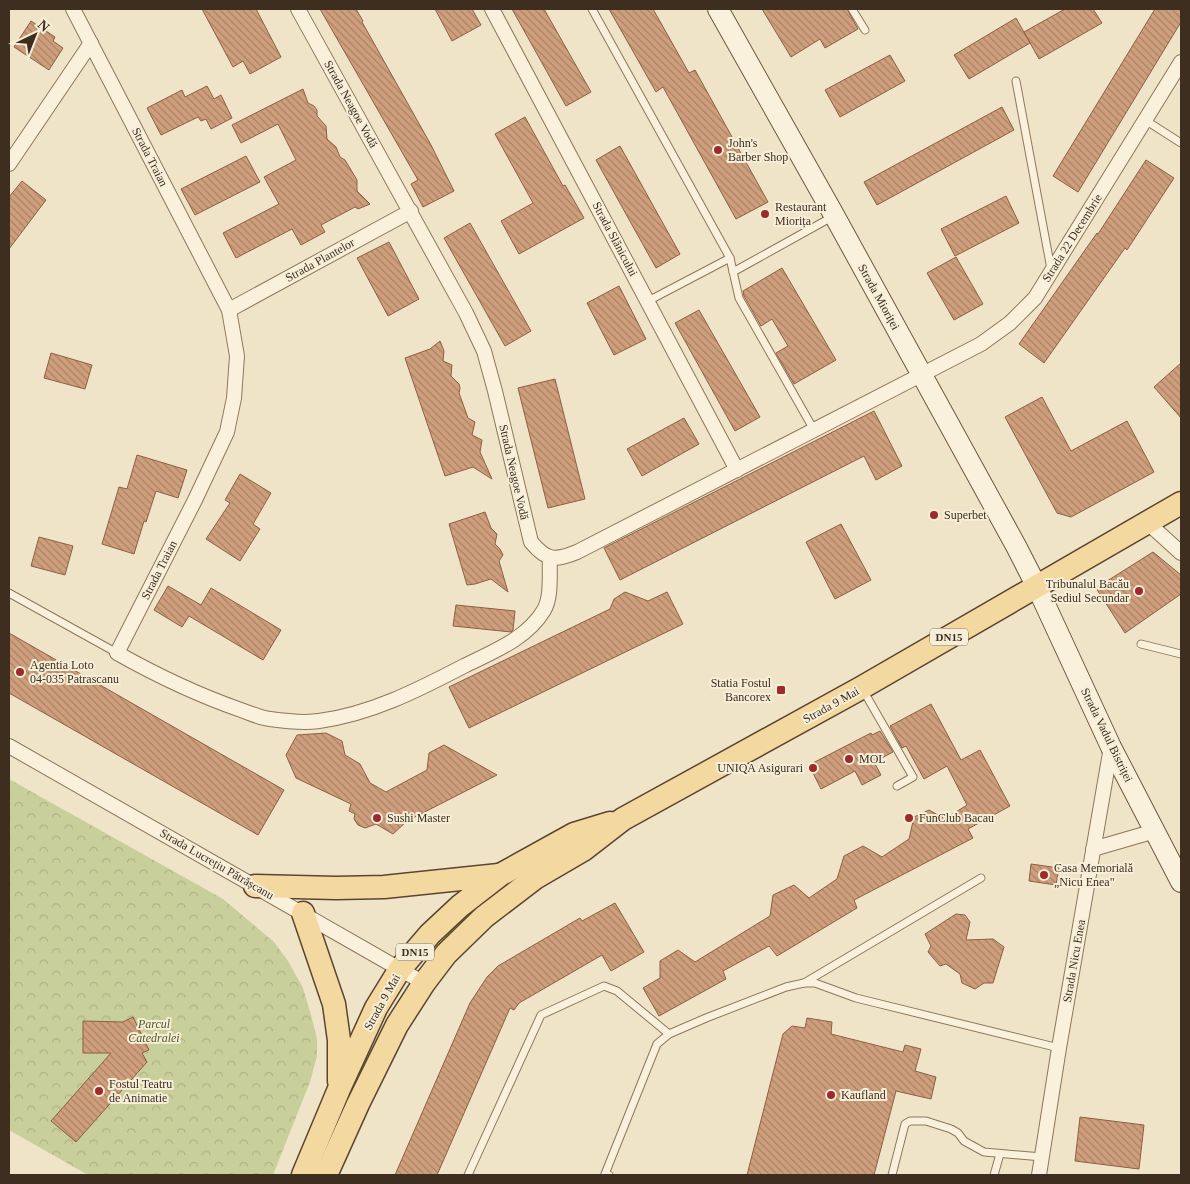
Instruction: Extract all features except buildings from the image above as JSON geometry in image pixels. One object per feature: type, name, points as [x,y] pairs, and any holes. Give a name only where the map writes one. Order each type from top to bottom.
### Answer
[{"type":"main road","name":"Strada Mioriței","points":[[718,9],[834,215],[1037,587]]},
{"type":"main road","name":"DN15","points":[[1037,587],[1181,503]]},
{"type":"main road","name":"Strada 9 Mai","points":[[326,1175],[397,1025],[424,983],[446,954],[484,917],[535,878],[583,850],[623,819],[861,688],[1037,587]]},
{"type":"main road","name":"Strada Vadul Bistriței","points":[[1037,587],[1111,746],[1181,882]]},
{"type":"main road","name":"Strada 9 Mai","points":[[303,1175],[376,1008],[400,968],[430,934],[460,906],[500,875],[574,834],[623,819]]},
{"type":"main road","points":[[255,886],[384,887],[500,875]]},
{"type":"main road","points":[[303,913],[334,1004],[339,1040],[339,1089]]},
{"type":"street","name":"Strada Traian","points":[[73,9],[230,310],[237,356],[234,398],[227,432],[195,500],[117,652]]},
{"type":"street","name":"Strada Neagoe Vodă","points":[[298,9],[466,313],[484,351],[531,542],[541,554],[550,558]]},
{"type":"street","name":"Strada Slănicului","points":[[492,9],[737,470]]},
{"type":"street","points":[[9,164],[91,44]]},
{"type":"street","name":"Strada 22 Decembrie","points":[[921,373],[980,344],[1010,323],[1035,298],[1181,62]]},
{"type":"street","name":"Strada Plantelor","points":[[230,310],[411,212]]},
{"type":"street","points":[[117,652],[142,667],[214,701],[268,719],[318,722],[370,709],[410,693],[504,646],[524,633],[544,609],[548,596],[550,558],[562,559],[577,552],[921,373]]},
{"type":"street","points":[[1148,523],[1181,553]]},
{"type":"street","name":"Strada Lucrețiu Pătrășcanu","points":[[9,746],[424,983]]},
{"type":"street","name":"Strada Nicu Enea","points":[[1039,1175],[1111,746]]},
{"type":"street","points":[[1093,849],[1155,831]]},
{"type":"lane","points":[[592,9],[730,258],[739,298],[814,430]]},
{"type":"lane","points":[[852,9],[864,30]]},
{"type":"lane","points":[[1016,81],[1052,272]]},
{"type":"lane","points":[[1145,120],[1181,143]]},
{"type":"lane","points":[[733,272],[834,215]]},
{"type":"lane","points":[[648,301],[730,258]]},
{"type":"lane","points":[[9,593],[117,652]]},
{"type":"lane","points":[[1140,644],[1181,654]]},
{"type":"lane","points":[[861,688],[913,777],[897,786]]},
{"type":"lane","points":[[804,983],[981,878]]},
{"type":"lane","points":[[609,1175],[605,1174],[657,1044],[669,1034],[786,987],[804,983],[815,984],[856,998],[1059,1048]]},
{"type":"lane","points":[[468,1175],[541,1015],[604,986],[617,990],[669,1034]]},
{"type":"lane","points":[[892,1175],[905,1124],[910,1121],[926,1121],[951,1129],[974,1148],[984,1152],[1042,1157]]},
{"type":"lane","points":[[994,1175],[1000,1154]]},
{"type":"green space","name":"Parcul Catedralei","points":[[9,779],[223,899],[274,942],[288,961],[303,988],[317,1039],[317,1056],[310,1082],[273,1175],[88,1175],[9,1130]]},
{"type":"place","name":"John's Barber Shop","points":[[718,150]]},
{"type":"place","name":"Restaurant Miorița","points":[[765,214]]},
{"type":"place","name":"Superbet","points":[[934,515]]},
{"type":"place","name":"Tribunalul Bacău Sediul Secundar","points":[[1139,591]]},
{"type":"place","name":"Agentia Loto 04-035 Patrascanu","points":[[20,672]]},
{"type":"place","name":"Statia Fostul Bancorex","points":[[781,690]]},
{"type":"place","name":"MOL","points":[[849,759]]},
{"type":"place","name":"UNIQA Asigurari","points":[[813,768]]},
{"type":"place","name":"Sushi Master","points":[[377,818]]},
{"type":"place","name":"FunClub Bacau","points":[[909,818]]},
{"type":"place","name":"Casa Memorială „Nicu Enea\"","points":[[1044,875]]},
{"type":"place","name":"Fostul Teatru de Animatie","points":[[99,1091]]},
{"type":"place","name":"Kaufland","points":[[831,1095]]}]
